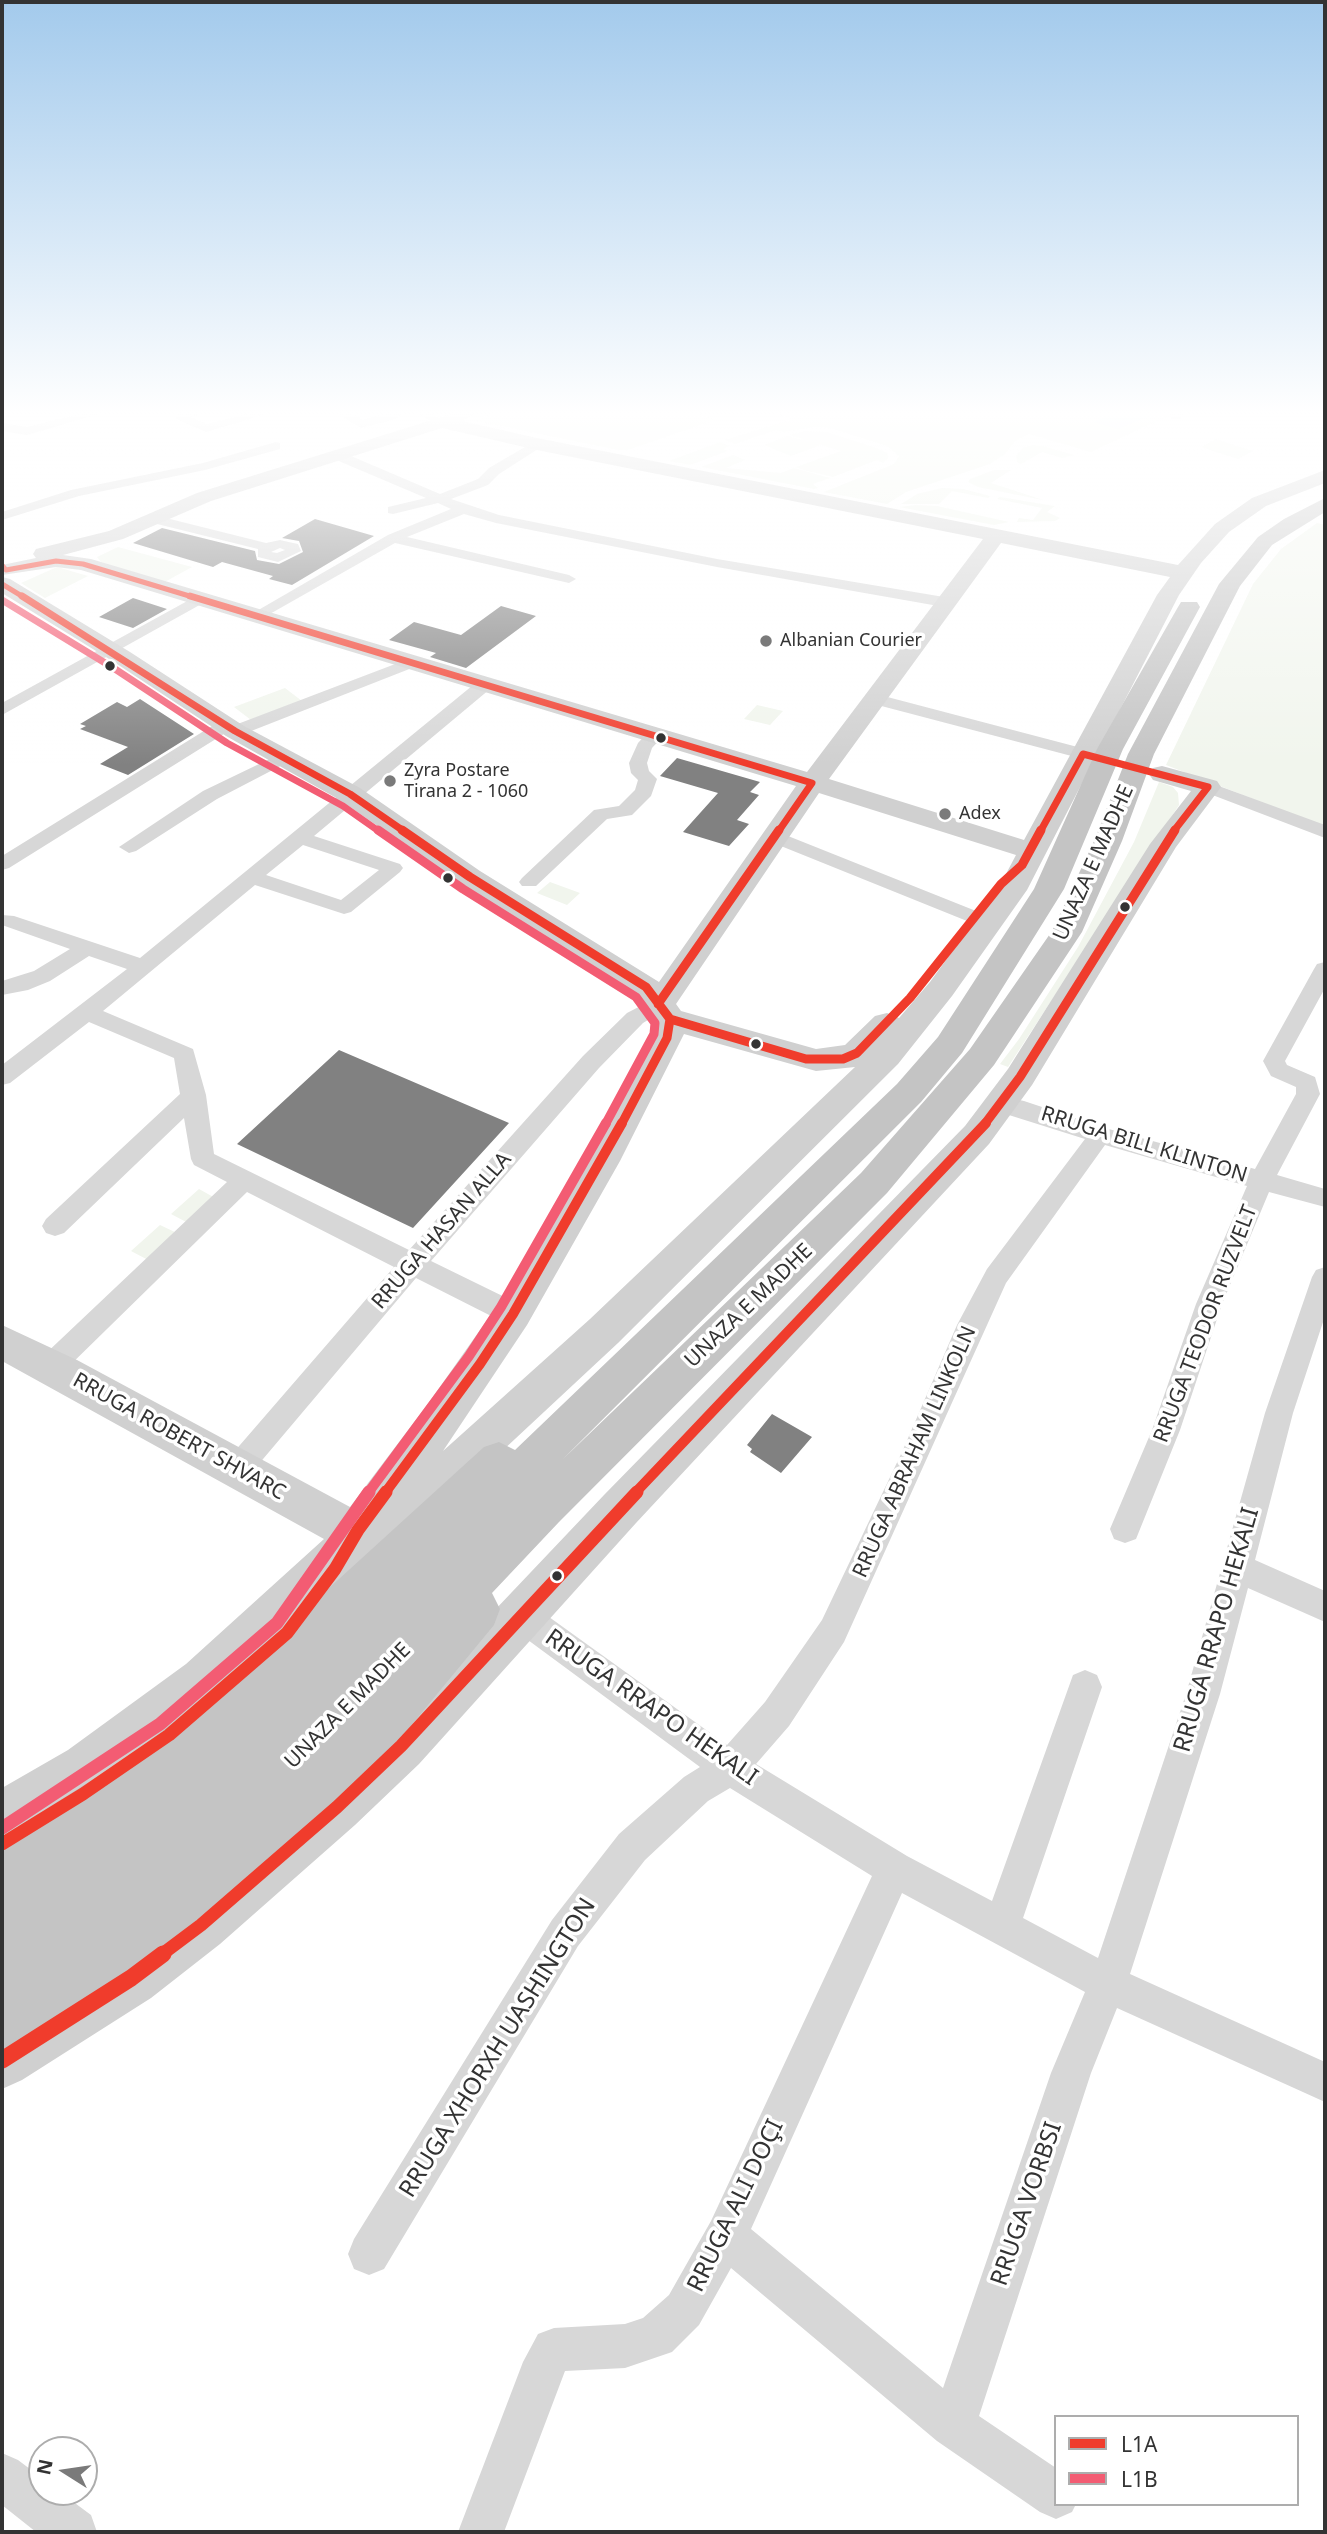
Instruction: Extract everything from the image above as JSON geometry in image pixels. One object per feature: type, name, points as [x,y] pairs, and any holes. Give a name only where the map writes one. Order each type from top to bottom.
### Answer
[{"type":"highway","name":"UNAZA E MADHE","points":[[2,1912],[122,1838],[202,1779],[292,1704],[775,1223],[909,1094],[950,1045],[1049,889],[1110,749],[1199,587],[1213,567],[1267,529]]},
{"type":"highway","name":"UNAZA E MADHE","points":[[2,1969],[136,1886],[290,1765],[338,1721],[543,1508],[874,1183],[947,1099],[1016,1009],[1067,932],[1108,841],[1141,754],[1182,671],[1230,583],[1255,553],[1264,532],[1270,529]]},
{"type":"highway","points":[[1264,532],[1285,534],[1293,529]]},
{"type":"highway","points":[[2,1868],[131,1786],[211,1725],[289,1657],[603,1367],[737,1238],[775,1223]]},
{"type":"highway","points":[[2,2025],[130,1941],[196,1892],[323,1782],[377,1727],[465,1622],[671,1399],[704,1350]]},
{"type":"street","points":[[2,572],[85,555],[129,529]]},
{"type":"street","points":[[194,529],[266,548]]},
{"type":"street","points":[[256,616],[393,538],[414,529]]},
{"type":"street","points":[[545,529],[944,602]]},
{"type":"street","points":[[962,529],[1183,573]]},
{"type":"street","points":[[2,1844],[83,1794],[169,1735],[287,1633],[456,1466],[604,1331],[781,1161],[895,1060],[941,989],[1012,890],[1027,858],[1088,756],[1183,573],[1221,529]]},
{"type":"street","points":[[287,1633],[335,1569],[351,1540],[445,1414],[513,1314],[602,1161],[667,1038],[664,1012],[674,986],[773,836],[876,699],[944,602],[996,536]]},
{"type":"street","points":[[393,538],[569,579]]},
{"type":"street","points":[[85,555],[200,599],[812,783],[1027,858]]},
{"type":"street","points":[[2,572],[111,650],[231,728],[350,794],[457,869],[646,987],[664,1012],[806,1059],[842,1059],[857,1053],[877,1035],[1001,884],[1027,858]]},
{"type":"street","points":[[2,710],[200,599]]},
{"type":"street","points":[[2,864],[231,728],[411,663]]},
{"type":"street","points":[[2,1077],[87,1013],[484,685]]},
{"type":"street","points":[[876,699],[1088,756]]},
{"type":"street","points":[[529,882],[601,814],[625,811],[644,792],[648,779],[640,773],[638,763],[644,747],[654,736]]},
{"type":"street","points":[[130,847],[210,795],[284,757]]},
{"type":"street","points":[[1162,774],[1208,787],[1325,832]]},
{"type":"street","points":[[2,2060],[131,1978],[209,1919],[401,1746],[520,1615],[976,1135],[989,1100],[1164,844],[1208,787]]},
{"type":"street","points":[[773,836],[974,917]]},
{"type":"street","points":[[252,877],[344,908],[393,867],[299,837]]},
{"type":"street","points":[[7,920],[143,967]]},
{"type":"street","points":[[2,988],[20,985],[42,976],[88,947]]},
{"type":"street","name":"RRUGA TEODOR RUZVELT","points":[[1125,1529],[1166,1430],[1209,1304],[1262,1180],[1305,1102],[1309,1086],[1307,1083],[1275,1067],[1274,1061],[1325,969]]},
{"type":"street","name":"RRUGA HASAN ALLA","points":[[237,1469],[413,1263],[592,1062],[635,1018],[664,1012]]},
{"type":"street","points":[[87,1013],[185,1054],[203,1158],[513,1314]]},
{"type":"street","name":"RRUGA BILL KLINTON","points":[[895,1060],[989,1100],[1040,1114],[1099,1135],[1325,1198]]},
{"type":"street","points":[[55,1226],[194,1095]]},
{"type":"street","name":"RRUGA ABRAHAM LINKOLN","points":[[730,1768],[777,1714],[833,1631],[916,1454],[971,1325],[996,1276],[1099,1135]]},
{"type":"street","points":[[51,1366],[244,1180]]},
{"type":"street","name":"RRUGA RRAPO HEKALI","points":[[1108,1984],[1203,1694],[1279,1413],[1325,1277]]},
{"type":"street","name":"RRUGA ROBERT SHVARC","points":[[2,1342],[51,1366],[332,1521],[351,1540]]},
{"type":"street","points":[[2,1817],[86,1768],[175,1704],[246,1644],[351,1540],[416,1506]]},
{"type":"street","points":[[1236,1567],[1325,1607]]},
{"type":"street","name":"RRUGA RRAPO HEKALI","points":[[520,1615],[730,1768],[894,1869],[1108,1984],[1325,2082]]},
{"type":"street","points":[[1001,1927],[1085,1687]]},
{"type":"street","name":"RRUGA XHORXH UASHINGTON","points":[[369,2254],[565,1933],[632,1847],[696,1789],[730,1768]]},
{"type":"street","name":"RRUGA ALI DOÇI","points":[[481,2532],[545,2362],[554,2350],[625,2346],[656,2336],[684,2310],[726,2236],[894,1869]]},
{"type":"street","name":"RRUGA VORBSI","points":[[953,2426],[1071,2073],[1108,1984]]},
{"type":"street","points":[[726,2236],[953,2426],[1054,2495]]},
{"type":"street","points":[[2,2476],[74,2532]]},
{"type":"shaded area","points":[[1308,529],[1325,529],[1325,827],[1166,765],[1253,584],[1281,549]]},
{"type":"shaded area","points":[[118,547],[192,567],[163,583],[101,562],[97,557]]},
{"type":"shaded area","points":[[57,567],[88,576],[45,598],[21,583]]},
{"type":"shaded area","points":[[285,688],[302,701],[251,720],[234,707]]},
{"type":"shaded area","points":[[757,705],[783,711],[770,725],[744,719]]},
{"type":"shaded area","points":[[1159,782],[1173,787],[1178,793],[1179,805],[1008,1067],[1000,1064],[1078,947],[1134,842]]},
{"type":"shaded area","points":[[550,882],[580,893],[567,905],[537,893]]},
{"type":"shaded area","points":[[199,1189],[217,1199],[190,1224],[171,1214]]},
{"type":"shaded area","points":[[160,1225],[179,1234],[150,1261],[131,1251]]},
{"type":"building","points":[[160,529],[167,529],[255,551],[257,560],[279,564],[303,552],[299,541],[282,538],[297,529],[351,529],[374,536],[292,585],[269,579],[273,576],[222,562],[213,567],[133,543]]},
{"type":"building","points":[[133,598],[167,609],[133,628],[99,617]]},
{"type":"building","points":[[501,606],[536,616],[466,668],[430,657],[436,653],[389,640],[414,622],[461,635]]},
{"type":"building","points":[[140,699],[194,734],[128,775],[100,764],[128,747],[80,729],[86,726],[80,724],[117,702],[127,707]]},
{"type":"building","points":[[677,758],[760,782],[750,792],[759,795],[737,820],[749,824],[729,846],[683,832],[718,793],[660,776]]},
{"type":"building","points":[[339,1050],[509,1123],[413,1228],[237,1144]]},
{"type":"building","points":[[772,1414],[812,1437],[781,1473],[750,1452],[752,1449],[747,1445]]},
{"type":"transit line","name":"L1A","points":[[2,565],[6,570],[56,561],[83,564],[812,783],[658,1004]]},
{"type":"transit line","name":"L1A","points":[[2,584],[122,657],[235,731],[350,794],[470,877],[646,987],[670,1019],[667,1038],[602,1161],[513,1314],[480,1364],[358,1530],[335,1569],[287,1633],[169,1735],[83,1794],[2,1844]]},
{"type":"transit line","name":"L1B","points":[[2,600],[115,669],[227,743],[343,806],[463,889],[636,997],[655,1023],[654,1034],[590,1154],[501,1307],[469,1356],[347,1522],[323,1561],[277,1623],[160,1724],[2,1828]]},
{"type":"transit line","name":"L1A","points":[[2,2060],[131,1978],[201,1925],[337,1807],[401,1746],[520,1615],[992,1117],[1020,1077],[1164,844],[1208,787],[1083,754],[1022,865],[1001,884],[910,998],[857,1053],[843,1059],[806,1059],[670,1019]]},
{"type":"place","name":"Albanian Courier","points":[[766,641]]},
{"type":"place","name":"Zyra Postare Tirana 2 - 1060","points":[[390,781]]},
{"type":"place","name":"Adex","points":[[945,814]]}]
